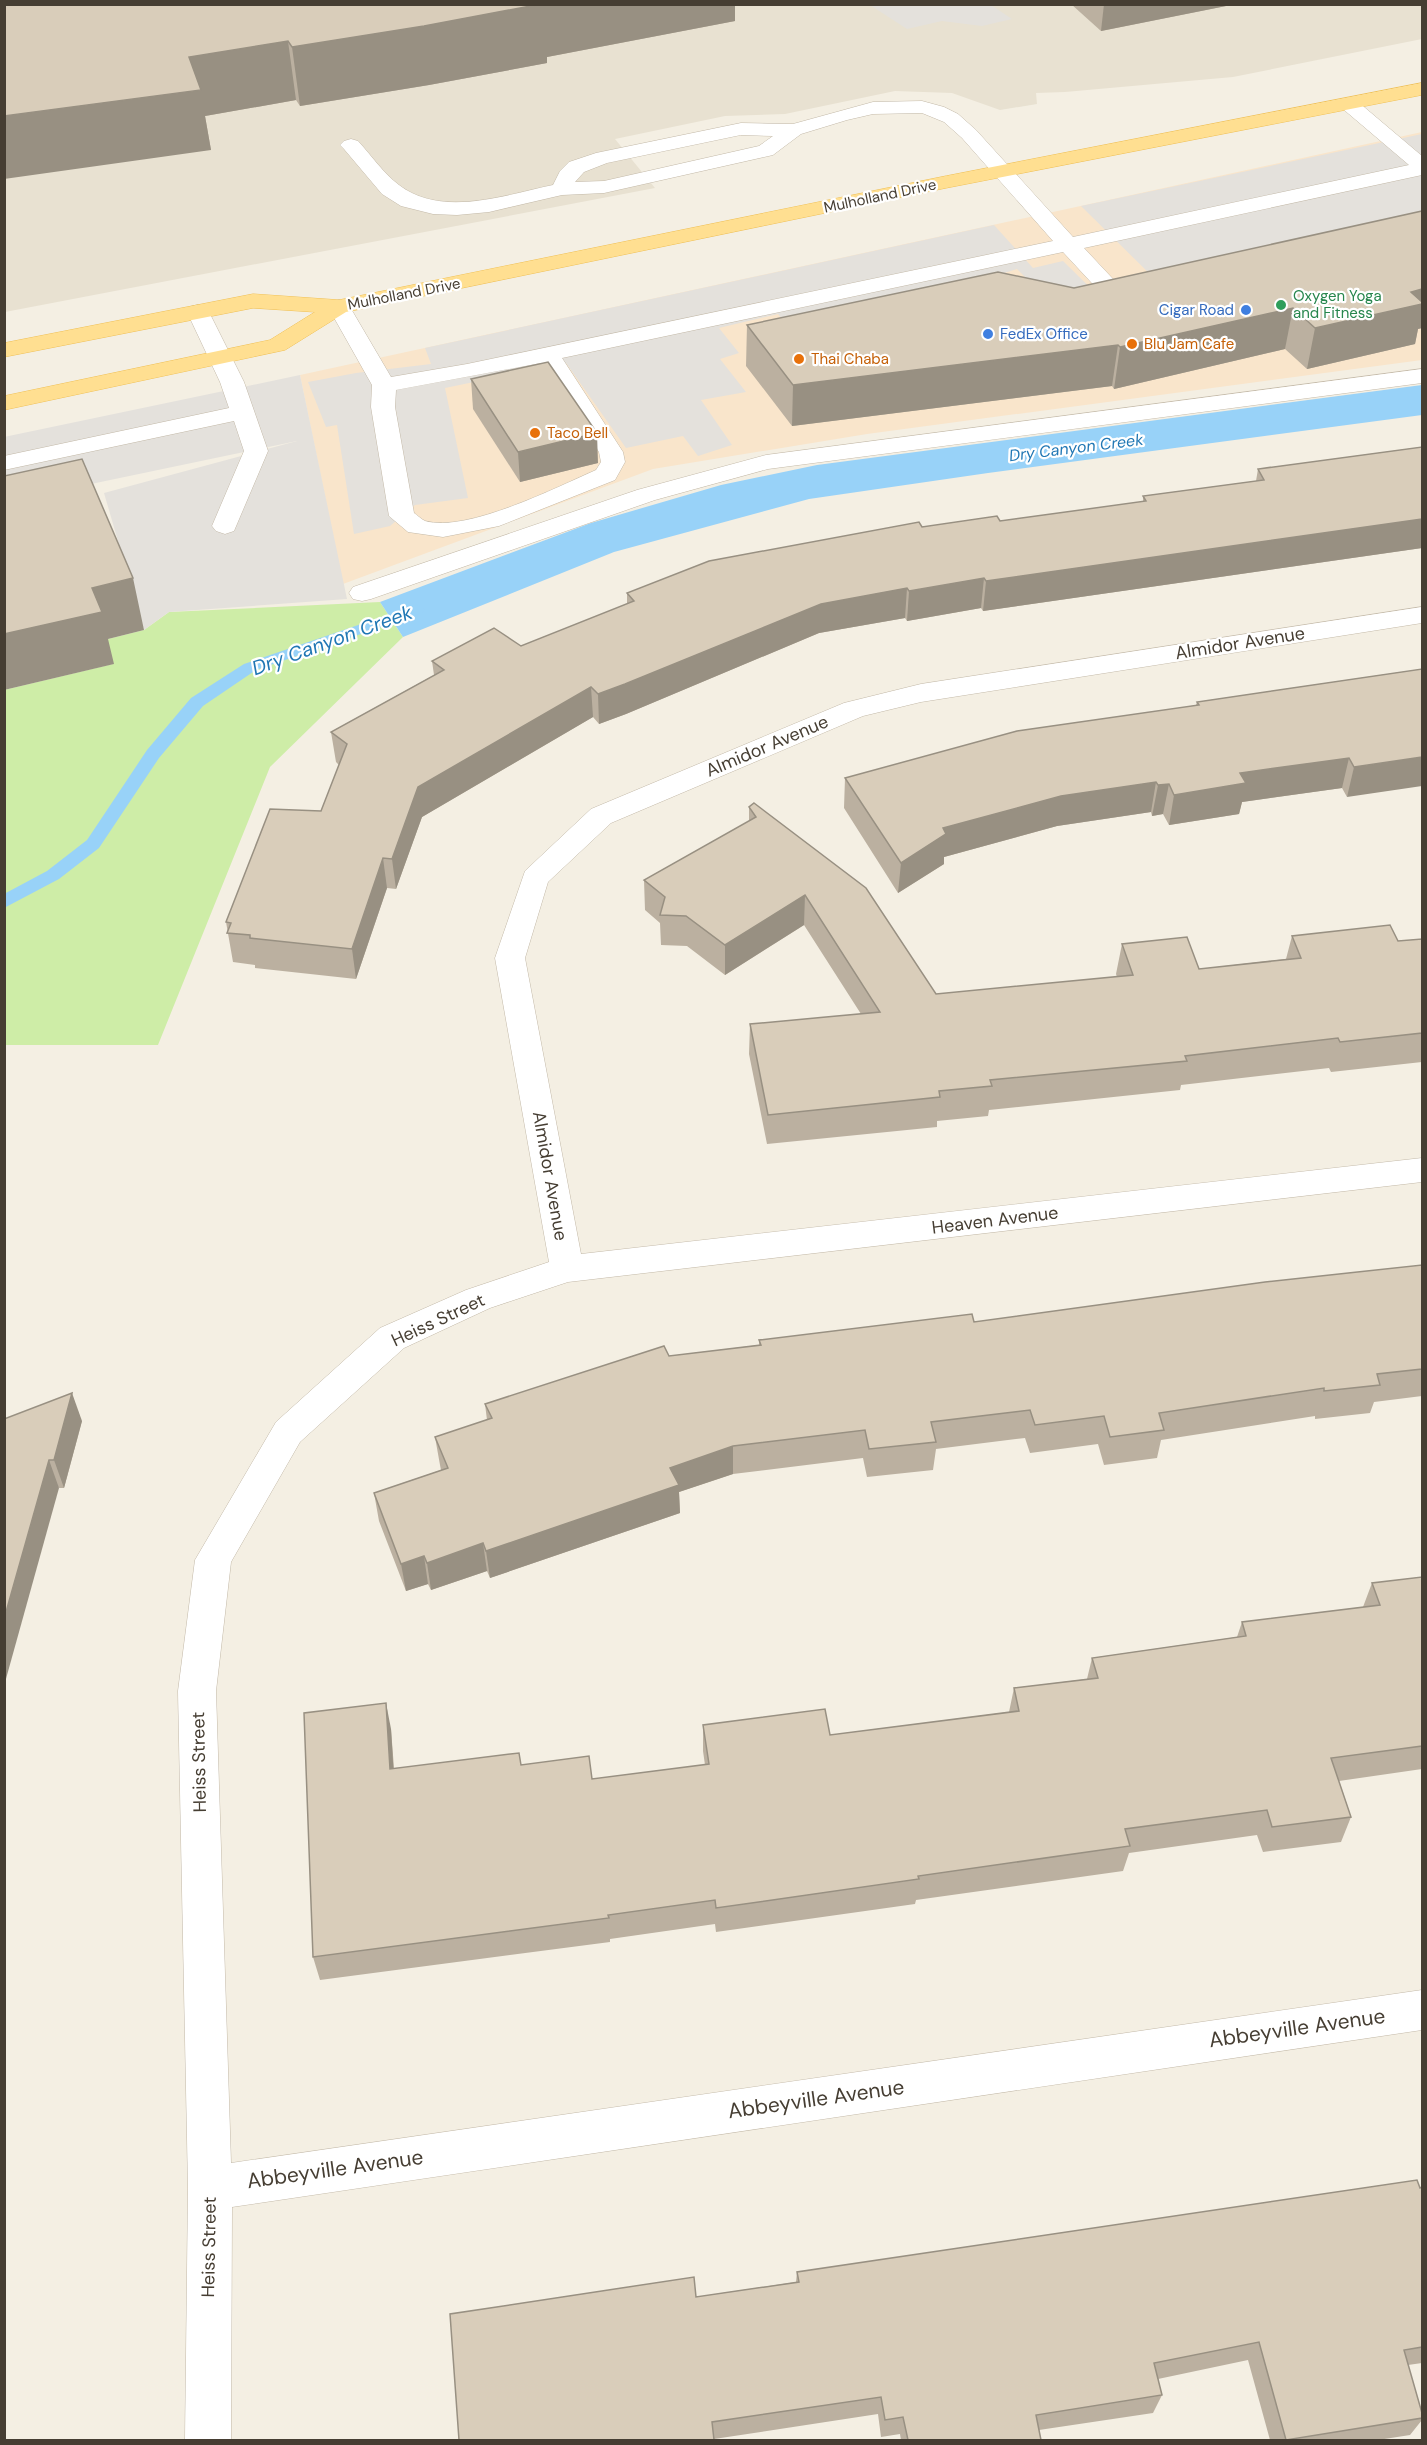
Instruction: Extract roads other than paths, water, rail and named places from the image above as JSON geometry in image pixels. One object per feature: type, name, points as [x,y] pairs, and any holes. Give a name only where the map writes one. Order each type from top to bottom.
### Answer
[{"type":"main road","name":"Mulholland Drive","points":[[4,350],[254,302],[339,307],[1003,171],[1350,105],[1422,89]]},
{"type":"main road","name":"Mulholland Drive","points":[[4,403],[277,345],[339,307]]},
{"type":"street","points":[[1350,105],[1422,167]]},
{"type":"street","points":[[562,189],[564,178],[569,171],[581,164],[603,157],[741,129],[794,130],[873,108],[922,107],[951,118],[969,134],[1123,303],[1158,295]]},
{"type":"street","points":[[351,145],[390,189],[409,201],[433,207],[458,208],[489,205],[562,189],[604,187],[766,152],[794,130]]},
{"type":"street","points":[[384,385],[548,355],[1422,167]]},
{"type":"street","points":[[339,307],[384,385],[383,406],[402,516],[419,528],[448,531],[484,524],[606,475],[613,462],[611,452],[548,355]]},
{"type":"street","points":[[198,312],[232,382],[256,451],[225,526]]},
{"type":"street","points":[[362,593],[646,495],[766,462],[1422,376]]},
{"type":"street","points":[[4,464],[243,412]]},
{"type":"street","name":"Almidor Avenue","points":[[567,1269],[510,958],[535,878],[601,816],[854,709],[921,693],[1422,615]]},
{"type":"street","name":"Heaven Avenue","points":[[567,1269],[1422,1170]]},
{"type":"street","name":"Heiss Street","points":[[208,2440],[210,2188],[197,1691],[213,1560],[288,1432],[392,1338],[478,1299],[567,1269]]},
{"type":"street","name":"Abbeyville Avenue","points":[[210,2188],[1422,2010]]},
{"type":"water","points":[[1422,385],[1422,415],[809,499],[614,552],[403,637],[380,602],[591,523],[721,485],[817,465]]},
{"type":"waterway","name":"Dry Canyon Creek","points":[[4,902],[53,875],[93,844],[153,754],[197,702],[250,667],[417,610]]},
{"type":"place","name":"Oxygen Yoga and Fitness","points":[[1281,305]]},
{"type":"place","name":"Cigar Road","points":[[1246,310]]},
{"type":"place","name":"FedEx Office","points":[[988,334]]},
{"type":"place","name":"Blu Jam Cafe","points":[[1132,344]]},
{"type":"place","name":"Thai Chaba","points":[[799,359]]},
{"type":"place","name":"Taco Bell","points":[[535,433]]}]
